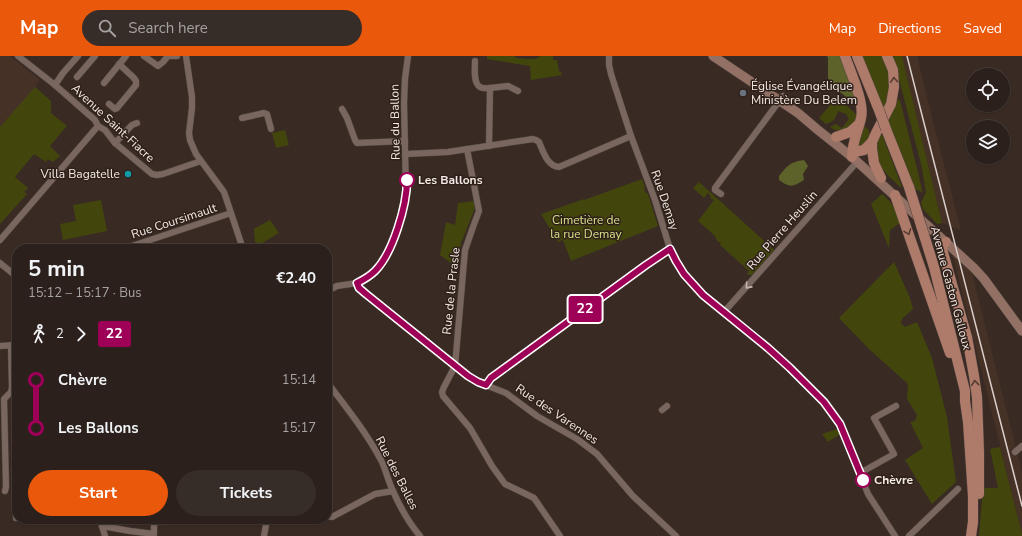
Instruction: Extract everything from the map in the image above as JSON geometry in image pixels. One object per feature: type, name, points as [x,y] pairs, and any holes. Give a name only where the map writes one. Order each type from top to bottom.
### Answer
[{"type":"main road","points":[[713,56],[781,98],[813,126],[820,129],[853,154],[881,178],[974,268],[1022,322]]},
{"type":"main road","points":[[844,56],[860,101],[862,113],[853,142],[853,154]]},
{"type":"main road","name":"Avenue Gaston Galloux","points":[[857,56],[909,187],[934,267],[964,390],[968,422],[973,496],[971,536]]},
{"type":"main road","points":[[853,154],[864,150],[874,137],[891,104],[894,87],[893,70],[887,56]]},
{"type":"main road","points":[[798,113],[836,137],[897,197],[947,241]]},
{"type":"main road","points":[[836,137],[850,132],[860,122]]},
{"type":"main road","points":[[860,122],[871,127],[874,137],[872,149],[874,163],[881,178]]},
{"type":"main road","points":[[897,197],[952,362],[968,397],[975,436],[978,506]]},
{"type":"main road","points":[[947,241],[943,245],[942,249],[967,337],[977,397],[979,479],[976,536]]},
{"type":"main road","points":[[1003,301],[1022,326]]},
{"type":"main road","points":[[1003,301],[1022,331]]},
{"type":"street","name":"Avenue Saint-Fiacre","points":[[18,56],[55,85],[95,120],[98,126],[105,130],[116,142],[152,174],[163,174],[201,161]]},
{"type":"street","points":[[55,85],[78,56]]},
{"type":"street","points":[[77,77],[95,56]]},
{"type":"street","points":[[104,83],[126,56]]},
{"type":"street","points":[[144,56],[158,66],[169,56],[178,56]]},
{"type":"street","points":[[186,56],[192,97],[189,136],[191,144],[201,161],[224,192],[241,244]]},
{"type":"street","name":"Rue du Ballon","points":[[332,288],[337,286],[357,283],[363,280],[375,271],[390,249],[400,218],[406,192],[404,103],[408,56]]},
{"type":"street","name":"Rue Demay","points":[[609,56],[611,74],[631,136],[656,200],[670,249],[676,261],[689,280],[703,295],[768,348],[824,402],[840,424],[868,494],[895,536]]},
{"type":"street","points":[[475,61],[476,82],[479,86],[483,88],[508,86],[518,91]]},
{"type":"street","points":[[109,104],[115,109],[117,108],[136,85],[134,78],[119,64]]},
{"type":"street","points":[[489,146],[490,88]]},
{"type":"street","points":[[721,194],[715,190],[715,188],[781,98]]},
{"type":"street","points":[[342,109],[357,143],[405,141]]},
{"type":"street","points":[[242,118],[264,113],[267,114],[271,129]]},
{"type":"street","points":[[116,142],[132,125],[137,123]]},
{"type":"street","points":[[0,240],[98,126]]},
{"type":"street","points":[[406,154],[467,150],[533,139],[539,142],[550,164],[559,167],[631,136]]},
{"type":"street","name":"Rue de la Prasle","points":[[455,366],[466,250],[479,211],[467,150]]},
{"type":"street","name":"Rue Pierre Heuslin","points":[[724,312],[853,154]]},
{"type":"street","name":"Rue Coursimault","points":[[138,244],[231,213]]},
{"type":"street","points":[[486,385],[491,378],[670,249]]},
{"type":"street","points":[[0,263],[12,273]]},
{"type":"street","name":"Rue des Varennes","points":[[357,283],[359,288],[366,294],[473,379],[506,393],[596,454],[633,496],[676,536]]},
{"type":"street","points":[[0,346],[12,345]]},
{"type":"street","points":[[455,366],[442,392],[443,396],[470,428],[492,466],[505,484],[534,498],[560,536]]},
{"type":"street","points":[[12,383],[11,392],[4,399],[3,462],[6,487],[2,492],[12,494]]},
{"type":"street","name":"Rue des Balles","points":[[332,389],[373,447],[381,461],[393,491],[420,536]]},
{"type":"street","points":[[860,473],[894,454],[874,418],[896,406]]},
{"type":"street","points":[[1015,452],[1022,446]]},
{"type":"street","points":[[909,536],[958,489]]},
{"type":"street","points":[[332,517],[375,494],[393,491]]},
{"type":"street","points":[[105,536],[102,526],[154,534],[154,524]]},
{"type":"street","points":[[264,536],[266,524]]},
{"type":"shaded area","points":[[0,56],[10,56],[40,80],[36,85],[36,89],[0,128]]},
{"type":"shaded area","points":[[902,56],[917,56],[961,230],[942,223]]},
{"type":"shaded area","points":[[952,252],[971,269],[1022,472],[1022,534]]},
{"type":"green space","points":[[487,56],[514,56],[517,58],[536,59],[540,56],[553,56],[553,60],[557,60],[559,71],[562,75],[531,80],[530,66],[487,59]]},
{"type":"green space","points":[[827,56],[841,56],[854,97],[849,99],[836,89],[828,78]]},
{"type":"green space","points":[[862,56],[885,56],[891,78],[887,101],[883,109]]},
{"type":"green space","points":[[893,56],[902,56],[942,223],[937,224],[923,209],[921,203],[926,192],[921,164]]},
{"type":"green space","points":[[35,87],[51,101],[51,113],[67,126],[50,146],[60,156],[53,162],[48,159],[46,162],[34,154],[15,177],[28,188],[24,192],[27,194],[0,224],[0,127]]},
{"type":"green space","points":[[837,97],[858,116],[851,129],[838,131],[830,127],[836,124],[842,128],[849,119],[846,114],[838,111],[834,119],[829,123],[826,124],[819,118]]},
{"type":"green space","points":[[896,99],[900,100],[923,193],[918,190],[914,190],[907,167],[887,119]]},
{"type":"green space","points":[[864,126],[869,130],[870,137],[863,148],[855,142]]},
{"type":"green space","points":[[285,130],[289,145],[276,148],[272,133]]},
{"type":"green space","points":[[881,132],[902,187],[900,187],[886,173],[879,163],[876,144]]},
{"type":"green space","points":[[804,160],[808,166],[803,174],[804,180],[792,186],[779,180],[779,176],[789,165]]},
{"type":"green space","name":"Cimetière de la rue Demay","points":[[642,179],[645,187],[644,189],[648,194],[658,226],[571,261],[563,240],[558,242],[541,214]]},
{"type":"green space","points":[[699,182],[774,250],[752,275],[747,274],[749,271],[720,245],[721,243],[717,241],[715,236],[698,221],[714,200],[710,198],[711,196],[708,193],[704,198],[693,188]]},
{"type":"green space","points":[[882,194],[894,207],[900,223],[890,230],[889,248],[871,204]]},
{"type":"green space","points":[[101,200],[107,231],[63,240],[60,224],[76,221],[73,205]]},
{"type":"green space","points":[[474,201],[475,208],[461,243],[459,261],[451,263],[440,255],[446,222],[455,225],[458,203]]},
{"type":"green space","points":[[270,220],[279,233],[260,244],[256,244],[254,229]]},
{"type":"green space","points":[[894,262],[910,298],[913,309],[902,319],[901,323],[905,327],[917,322],[932,358],[947,417],[956,482],[932,504],[905,460],[923,448],[910,422],[915,421],[917,415],[907,399],[908,384],[869,349],[839,318]]},
{"type":"green space","points":[[837,429],[839,430],[840,434],[828,442],[822,434]]},
{"type":"green space","points":[[1000,447],[1022,536],[979,536],[983,488],[998,488],[990,449]]},
{"type":"railway","points":[[907,56],[1022,506]]},
{"type":"bus line","name":"22","points":[[407,180],[400,218],[390,249],[375,271],[357,283],[359,288],[366,294],[468,376],[486,385],[491,378],[670,249],[684,274],[703,295],[768,348],[824,402],[840,424],[845,434],[863,480]]},
{"type":"place","name":"Église Évangélique Ministère Du Belem","points":[[743,93]]},
{"type":"place","name":"Villa Bagatelle","points":[[128,174]]},
{"type":"place","name":"Les Ballons","points":[[407,180]]},
{"type":"place","name":"Chèvre","points":[[863,480]]}]
